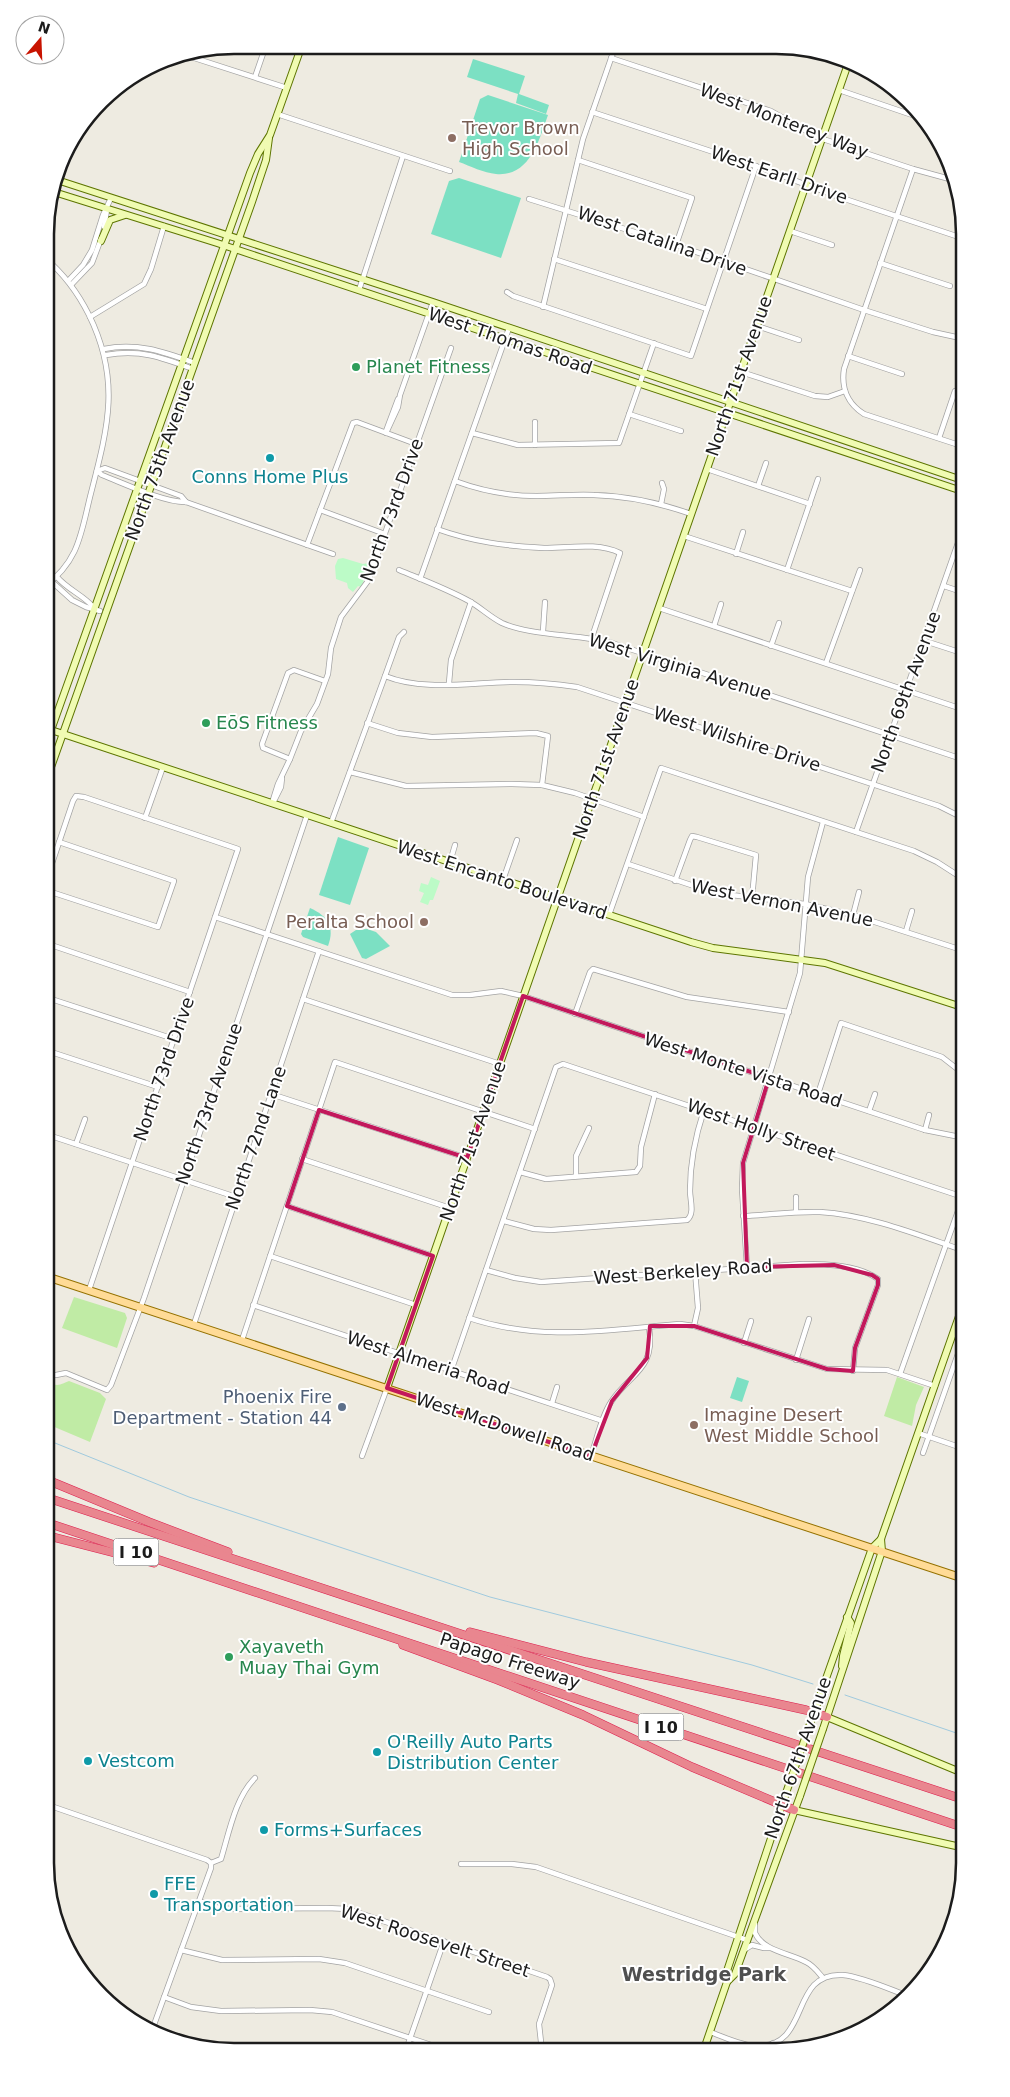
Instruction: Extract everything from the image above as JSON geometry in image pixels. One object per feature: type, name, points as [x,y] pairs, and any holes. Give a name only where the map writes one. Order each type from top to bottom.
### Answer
[{"type":"highway","points":[[54,1483],[288,1577]]},
{"type":"highway","name":"Papago Freeway","points":[[54,1500],[956,1797]]},
{"type":"highway","name":"Papago Freeway","points":[[54,1525],[956,1825]]},
{"type":"highway","points":[[54,1538],[226,1582]]},
{"type":"highway","points":[[422,1620],[586,1662],[814,1712],[831,1718]]},
{"type":"highway","points":[[357,1626],[415,1651],[498,1680],[583,1715],[692,1767],[794,1810]]},
{"type":"main road","name":"North 75th Avenue","points":[[54,758],[239,239],[266,160],[270,135],[299,54]]},
{"type":"main road","name":"North 71st Avenue","points":[[387,1388],[774,279],[846,67]]},
{"type":"main road","name":"North 75th Avenue","points":[[54,714],[97,610],[139,484],[258,154],[270,135]]},
{"type":"main road","name":"West Thomas Road","points":[[62,182],[433,302],[956,478]]},
{"type":"main road","name":"West Thomas Road","points":[[59,193],[225,245],[956,489]]},
{"type":"main road","points":[[101,241],[110,220],[126,214]]},
{"type":"main road","points":[[862,458],[866,448]]},
{"type":"main road","points":[[943,485],[947,475]]},
{"type":"main road","name":"West Encanto Boulevard","points":[[54,731],[713,948],[802,959],[854,971],[956,1005]]},
{"type":"main road","name":"West McDowell Road","points":[[54,1279],[956,1576]]},
{"type":"main road","name":"North 67th Avenue","points":[[727,1982],[735,1974],[823,1728],[831,1718],[833,1700],[882,1551],[881,1539],[956,1327]]},
{"type":"main road","name":"North 67th Avenue","points":[[706,2043],[727,1982],[726,1974],[828,1670],[872,1548],[881,1539]]},
{"type":"main road","points":[[842,1674],[843,1656],[851,1624],[848,1617]]},
{"type":"main road","points":[[831,1718],[956,1770]]},
{"type":"main road","points":[[794,1810],[956,1846]]},
{"type":"street","points":[[255,77],[263,54]]},
{"type":"street","points":[[543,307],[578,160],[592,112],[612,54]]},
{"type":"street","points":[[195,58],[287,88]]},
{"type":"street","name":"West Monterey Way","points":[[611,58],[770,111],[806,132],[822,138],[913,169],[947,177]]},
{"type":"street","points":[[838,90],[910,114]]},
{"type":"street","name":"West Earll Drive","points":[[592,112],[756,166],[956,236]]},
{"type":"street","points":[[277,114],[450,171]]},
{"type":"street","points":[[358,290],[403,156]]},
{"type":"street","points":[[578,160],[692,198],[676,245]]},
{"type":"street","points":[[507,292],[543,307],[691,356],[756,166]]},
{"type":"street","points":[[913,169],[848,356],[843,375],[845,391],[854,407],[864,414],[956,444]]},
{"type":"street","points":[[70,283],[90,266],[101,241],[111,198]]},
{"type":"street","name":"West Catalina Drive","points":[[529,199],[566,209],[676,245],[864,310],[933,332],[956,337]]},
{"type":"street","points":[[70,283],[92,250],[103,215],[107,209]]},
{"type":"street","points":[[90,317],[138,290],[144,284],[164,226]]},
{"type":"street","points":[[790,231],[832,245]]},
{"type":"street","points":[[554,259],[707,309]]},
{"type":"street","points":[[880,263],[950,286]]},
{"type":"street","points":[[54,267],[70,283],[90,317],[104,349],[109,399],[97,468],[79,543],[69,563],[54,579]]},
{"type":"street","points":[[386,433],[433,302]]},
{"type":"street","points":[[757,326],[800,340]]},
{"type":"street","points":[[420,579],[509,328]]},
{"type":"street","points":[[472,433],[518,445],[619,444],[654,343]]},
{"type":"street","points":[[104,349],[120,346],[141,347],[194,366]]},
{"type":"street","name":"North 73rd Drive","points":[[272,803],[278,784],[301,731],[317,704],[325,681],[331,648],[341,617],[364,588],[385,534],[450,348]]},
{"type":"street","points":[[106,355],[124,352],[145,353],[183,362]]},
{"type":"street","points":[[848,356],[902,374]]},
{"type":"street","points":[[741,372],[815,396],[828,397],[845,391]]},
{"type":"street","points":[[939,438],[955,391]]},
{"type":"street","points":[[630,414],[681,432]]},
{"type":"street","points":[[307,545],[353,423],[357,422],[416,444]]},
{"type":"street","points":[[535,422],[536,445]]},
{"type":"street","points":[[758,486],[766,462]]},
{"type":"street","points":[[97,468],[105,468],[178,502],[186,502],[333,554]]},
{"type":"street","points":[[707,469],[810,504]]},
{"type":"street","points":[[787,570],[818,479]]},
{"type":"street","points":[[455,481],[498,494],[536,496],[593,494],[628,498],[661,504],[691,514]]},
{"type":"street","points":[[661,504],[664,488],[662,483]]},
{"type":"street","points":[[320,510],[385,534]]},
{"type":"street","points":[[438,529],[460,537],[495,544],[546,548],[601,547],[620,553],[592,637]]},
{"type":"street","points":[[736,554],[744,532]]},
{"type":"street","points":[[684,536],[852,591]]},
{"type":"street","name":"North 69th Avenue","points":[[856,832],[956,551]]},
{"type":"street","name":"West Virginia Avenue","points":[[399,570],[472,602],[502,622],[526,629],[592,637],[956,757]]},
{"type":"street","points":[[826,663],[860,570]]},
{"type":"street","points":[[57,577],[67,588],[90,603],[97,610]]},
{"type":"street","points":[[54,584],[72,600],[97,610]]},
{"type":"street","points":[[944,586],[956,590]]},
{"type":"street","points":[[449,684],[451,660],[472,602]]},
{"type":"street","points":[[543,631],[545,602]]},
{"type":"street","points":[[714,626],[721,604]]},
{"type":"street","points":[[659,608],[956,707]]},
{"type":"street","points":[[772,646],[779,623]]},
{"type":"street","points":[[331,823],[399,637],[404,632]]},
{"type":"street","points":[[925,641],[956,651]]},
{"type":"street","points":[[290,759],[264,748],[262,744],[290,670],[325,681]]},
{"type":"street","name":"West Wilshire Drive","points":[[385,676],[407,683],[516,682],[550,683],[576,687],[939,806],[956,814]]},
{"type":"street","points":[[367,723],[398,733],[432,737],[536,733],[548,736],[542,785]]},
{"type":"street","points":[[54,857],[72,801],[76,796],[145,818],[163,767]]},
{"type":"street","points":[[609,915],[661,768],[919,854],[937,862],[956,874]]},
{"type":"street","points":[[350,772],[406,786],[542,785],[592,798],[644,817]]},
{"type":"street","name":"North 73rd Avenue","points":[[56,1375],[66,1373],[107,1390],[111,1385],[141,1306],[307,815]]},
{"type":"street","name":"North 73rd Drive","points":[[90,1290],[238,849],[145,818]]},
{"type":"street","points":[[747,1267],[743,1216],[743,1163],[800,973],[805,904],[810,869],[823,822]]},
{"type":"street","points":[[675,881],[692,836],[756,854],[752,898]]},
{"type":"street","points":[[503,880],[517,840]]},
{"type":"street","points":[[54,893],[158,927],[174,881],[59,842]]},
{"type":"street","points":[[450,862],[455,845]]},
{"type":"street","name":"West Vernon Avenue","points":[[628,864],[715,893],[805,904],[853,915],[956,948]]},
{"type":"street","points":[[853,915],[859,892]]},
{"type":"street","points":[[906,931],[912,912]]},
{"type":"street","name":"West Monte Vista Road","points":[[215,917],[452,995],[501,991],[523,996],[925,1130],[956,1136]]},
{"type":"street","points":[[54,946],[190,992]]},
{"type":"street","name":"North 72nd Lane","points":[[194,1324],[319,951]]},
{"type":"street","points":[[575,1014],[593,968],[687,997],[789,1012]]},
{"type":"street","points":[[303,999],[500,1064]]},
{"type":"street","points":[[54,1000],[174,1039]]},
{"type":"street","points":[[818,1094],[841,1024],[942,1057],[956,1069]]},
{"type":"street","points":[[54,1053],[158,1087]]},
{"type":"street","points":[[242,1340],[335,1062],[535,1129],[451,1371]]},
{"type":"street","name":"West Holly Street","points":[[535,1129],[556,1067],[563,1064],[956,1195]]},
{"type":"street","points":[[271,1094],[467,1158]]},
{"type":"street","points":[[520,1172],[546,1179],[632,1173],[638,1170],[646,1126],[655,1094]]},
{"type":"street","points":[[869,1111],[875,1094]]},
{"type":"street","points":[[504,1221],[524,1227],[551,1230],[684,1221],[690,1219],[692,1214],[690,1182],[694,1144],[704,1110]]},
{"type":"street","points":[[925,1130],[929,1114]]},
{"type":"street","points":[[76,1144],[85,1119]]},
{"type":"street","points":[[576,1176],[576,1156],[589,1128]]},
{"type":"street","points":[[54,1137],[236,1197]]},
{"type":"street","points":[[302,1159],[450,1208]]},
{"type":"street","points":[[796,1197],[796,1212]]},
{"type":"street","points":[[287,1206],[433,1256]]},
{"type":"street","points":[[743,1216],[796,1212],[833,1214],[869,1220],[956,1248]]},
{"type":"street","name":"West Holly Street","points":[[946,1245],[956,1217]]},
{"type":"street","points":[[900,1374],[946,1245]]},
{"type":"street","points":[[270,1256],[416,1305]]},
{"type":"street","name":"West Berkeley Road","points":[[486,1270],[515,1278],[541,1282],[803,1264],[826,1265],[860,1271],[878,1279],[878,1285],[855,1348],[853,1370]]},
{"type":"street","points":[[694,1326],[698,1308],[695,1271]]},
{"type":"street","name":"West Almeria Road","points":[[253,1305],[603,1421]]},
{"type":"street","points":[[469,1318],[511,1330],[543,1333],[680,1324],[694,1326],[827,1369],[881,1370],[900,1374],[935,1386]]},
{"type":"street","points":[[796,1360],[809,1319]]},
{"type":"street","points":[[744,1343],[751,1321]]},
{"type":"street","points":[[591,1456],[612,1401],[643,1366],[649,1349],[649,1326]]},
{"type":"street","points":[[924,1453],[956,1360]]},
{"type":"street","points":[[552,1403],[558,1387]]},
{"type":"street","name":"North 71st Avenue","points":[[362,1456],[387,1388]]},
{"type":"street","points":[[918,1433],[956,1446]]},
{"type":"street","points":[[211,1863],[221,1859],[230,1827],[247,1786],[255,1778]]},
{"type":"street","points":[[54,1807],[211,1863]]},
{"type":"street","points":[[154,2025],[211,1868],[211,1863]]},
{"type":"street","points":[[461,1864],[512,1864],[536,1867],[747,1940]]},
{"type":"street","name":"West Roosevelt Street","points":[[199,1901],[219,1908],[233,1910],[341,1908],[358,1912],[546,1977],[551,1981],[551,1987],[539,2024],[541,2043]]},
{"type":"street","points":[[757,1913],[755,1932],[759,1939],[770,1948]]},
{"type":"street","points":[[409,2043],[444,1942]]},
{"type":"street","points":[[744,1950],[752,1945],[770,1948],[810,1964],[823,1978]]},
{"type":"street","points":[[181,1950],[206,1958],[231,1961],[319,1959],[336,1961],[362,1967],[489,2012]]},
{"type":"street","points":[[770,2043],[784,2038],[792,2029],[805,1995],[812,1986],[823,1978],[851,1976],[900,1993]]},
{"type":"street","points":[[164,1997],[191,2006],[221,2011],[310,2010],[332,2012],[426,2043]]},
{"type":"street","points":[[710,2032],[746,2043]]},
{"type":"highlighted area","points":[[523,996],[769,1078],[743,1163],[747,1267],[834,1265],[872,1275],[878,1279],[878,1285],[855,1348],[853,1371],[827,1369],[694,1326],[650,1326],[647,1358],[612,1401],[591,1456],[387,1388],[433,1256],[287,1206],[319,1110],[467,1158]]},
{"type":"green space","points":[[473,59],[525,76],[519,94],[549,105],[546,114],[516,103],[518,94],[467,77]]},
{"type":"green space","points":[[488,95],[548,115],[537,145],[531,155],[517,170],[508,173],[496,174],[487,172],[459,162],[480,99]]},
{"type":"green space","points":[[459,178],[521,198],[501,258],[431,234],[449,181]]},
{"type":"green space","points":[[343,558],[363,564],[368,563],[367,566],[370,567],[361,587],[358,586],[353,592],[348,588],[347,583],[336,579],[335,566],[338,559]]},
{"type":"green space","points":[[338,837],[369,848],[350,905],[319,895]]},
{"type":"green space","points":[[431,877],[440,881],[433,900],[430,900],[428,905],[420,902],[424,893],[419,891],[421,883],[428,885]]},
{"type":"green space","points":[[310,908],[321,915],[328,923],[331,933],[328,946],[303,937],[301,934]]},
{"type":"green space","points":[[367,929],[376,932],[390,946],[366,959],[362,958],[350,934],[356,930]]},
{"type":"green space","points":[[74,1297],[125,1313],[127,1318],[117,1348],[62,1328]]},
{"type":"green space","points":[[737,1377],[749,1381],[742,1402],[730,1398]]},
{"type":"green space","points":[[897,1377],[924,1387],[916,1405],[912,1426],[884,1416]]},
{"type":"green space","points":[[69,1381],[100,1393],[106,1399],[90,1442],[54,1427],[54,1384],[59,1385]]},
{"type":"waterway","points":[[54,1443],[189,1497],[490,1597],[752,1665],[813,1684]]},
{"type":"waterway","points":[[845,1695],[956,1733]]},
{"type":"place","name":"Trevor Brown High School","points":[[452,138]]},
{"type":"place","name":"Planet Fitness","points":[[356,367]]},
{"type":"place","name":"Conns Home Plus","points":[[270,458]]},
{"type":"place","name":"EōS Fitness","points":[[206,723]]},
{"type":"place","name":"Peralta School","points":[[424,922]]},
{"type":"place","name":"Phoenix Fire Department - Station 44","points":[[342,1407]]},
{"type":"place","name":"Imagine Desert West Middle School","points":[[694,1425]]},
{"type":"place","name":"Xayaveth Muay Thai Gym","points":[[229,1657]]},
{"type":"place","name":"O'Reilly Auto Parts Distribution Center","points":[[377,1752]]},
{"type":"place","name":"Vestcom","points":[[88,1761]]},
{"type":"place","name":"Forms+Surfaces","points":[[264,1830]]},
{"type":"place","name":"FFE Transportation","points":[[154,1894]]},
{"type":"district","name":"Westridge Park","points":[[704,1974]]}]
